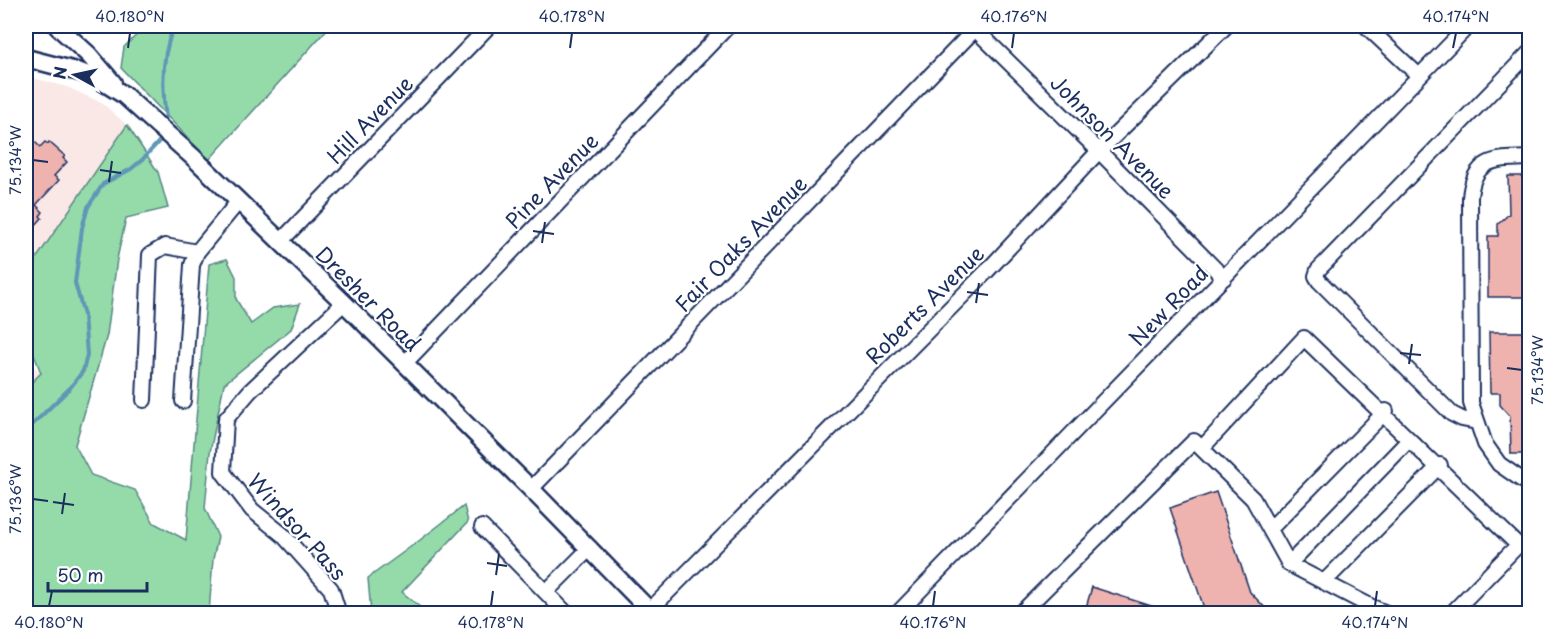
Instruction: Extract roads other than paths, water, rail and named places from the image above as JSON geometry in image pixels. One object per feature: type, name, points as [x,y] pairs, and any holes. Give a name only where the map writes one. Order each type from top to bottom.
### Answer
[{"type":"main road","points":[[57,26],[89,55],[129,100]]},
{"type":"main road","name":"Dresher Road","points":[[26,58],[80,72],[100,80],[129,100],[344,303],[590,548],[651,612]]},
{"type":"street","name":"Hill Avenue","points":[[280,242],[489,26]]},
{"type":"street","name":"Pine Avenue","points":[[404,364],[728,26]]},
{"type":"street","name":"Johnson Avenue","points":[[975,26],[1224,278]]},
{"type":"street","name":"Fair Oaks Avenue","points":[[531,489],[975,26]]},
{"type":"street","name":"Roberts Avenue","points":[[651,612],[987,271],[1099,151],[1226,26]]},
{"type":"street","points":[[1366,26],[1418,75]]},
{"type":"street","name":"New Road","points":[[897,614],[1468,26]]},
{"type":"street","points":[[1477,422],[1452,414],[1316,276],[1317,270],[1530,52]]},
{"type":"street","points":[[1530,158],[1496,159],[1479,171],[1473,178],[1471,186],[1471,403],[1485,444],[1499,464],[1530,483]]},
{"type":"street","points":[[183,401],[192,265],[197,252],[238,202]]},
{"type":"street","points":[[144,400],[150,255],[165,246],[197,252]]},
{"type":"street","name":"Windsor Pass","points":[[339,614],[331,589],[283,535],[252,510],[223,472],[226,419],[250,391],[344,303]]},
{"type":"street","points":[[1202,448],[1305,338],[1384,412],[1409,440],[1439,466],[1518,545],[1451,614]]},
{"type":"street","points":[[1270,529],[1384,412]]},
{"type":"street","points":[[1289,564],[1409,440]]},
{"type":"street","points":[[1026,614],[1023,611],[1194,441],[1253,499],[1289,564],[1389,614]]},
{"type":"street","points":[[1324,582],[1439,466]]},
{"type":"street","points":[[482,527],[567,614]]},
{"type":"street","points":[[546,592],[590,548]]},
{"type":"waterway","points":[[165,125],[164,70],[166,51],[174,26]]},
{"type":"waterway","points":[[26,431],[70,388],[83,371],[87,355],[84,315],[75,283],[82,228],[88,207],[103,184],[131,169],[164,136]]}]
